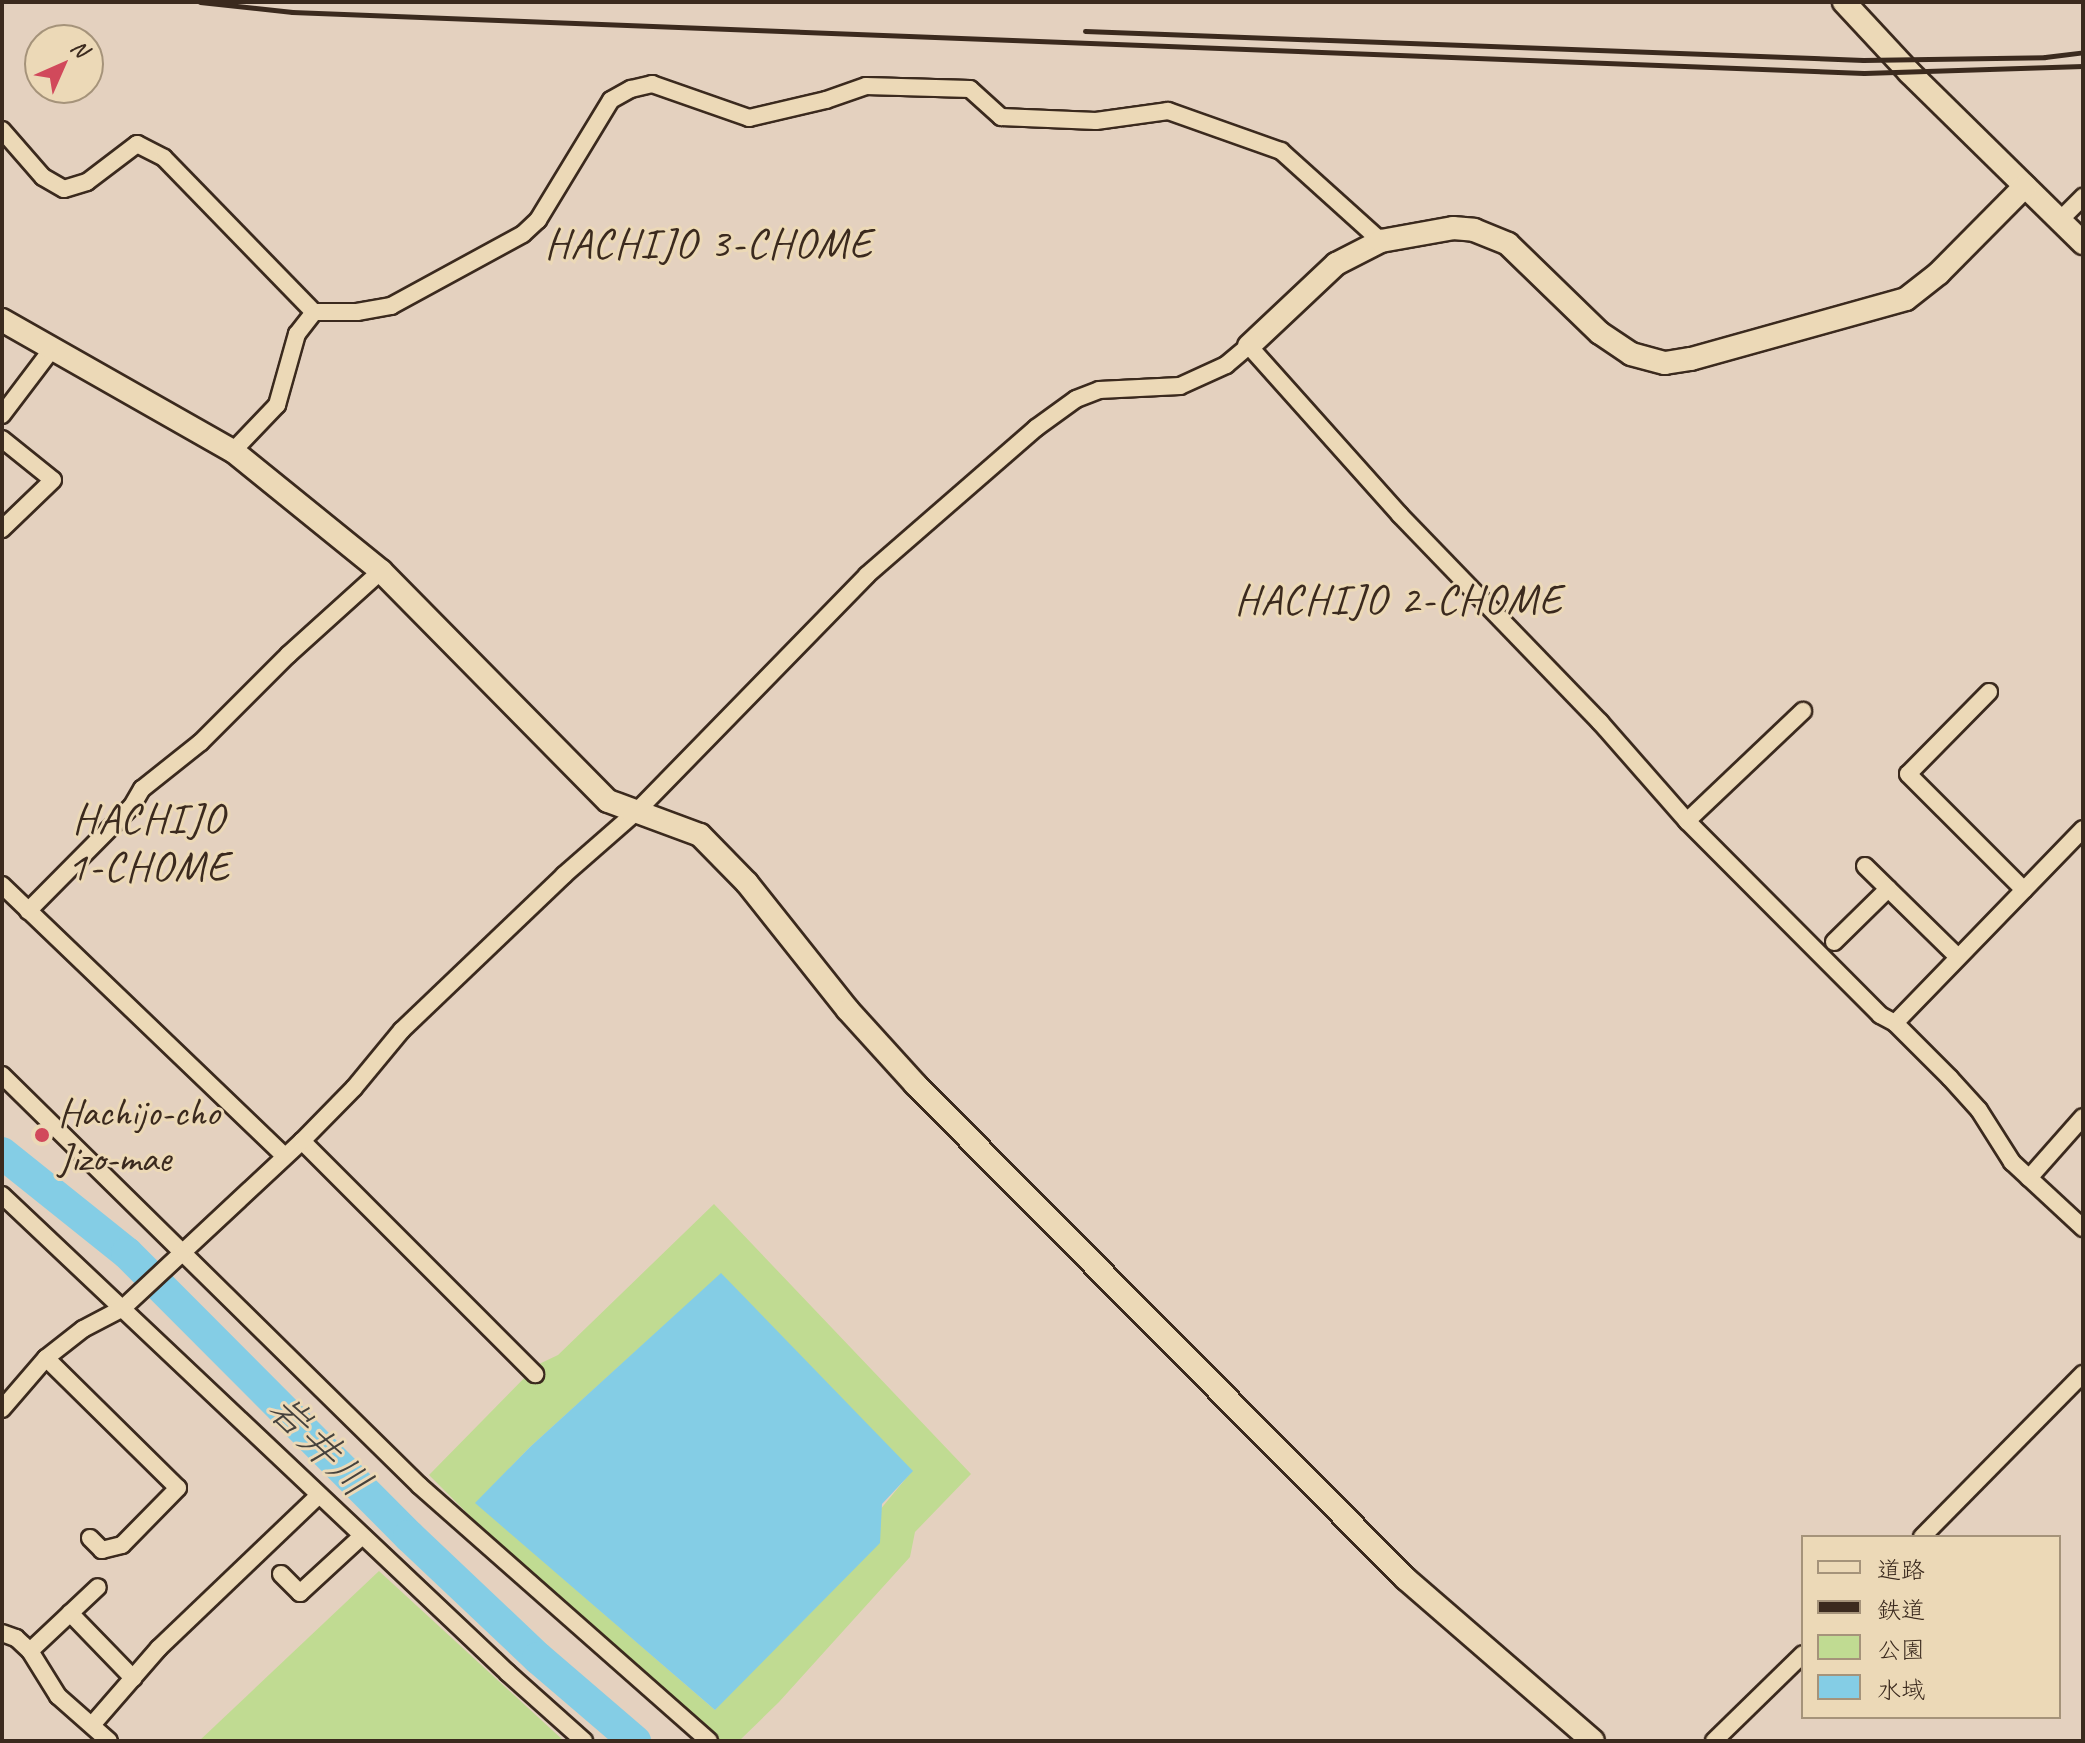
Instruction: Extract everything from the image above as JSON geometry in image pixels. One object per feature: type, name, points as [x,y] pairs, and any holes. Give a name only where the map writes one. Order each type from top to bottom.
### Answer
[{"type":"street","points":[[1844,2],[2083,243]]},
{"type":"street","points":[[2,130],[43,177],[64,189],[87,182],[137,144],[164,158],[314,312],[357,312],[391,306],[523,234],[538,220],[611,100],[631,89],[652,84],[749,118],[826,100],[866,86],[970,89],[1001,117],[1096,121],[1168,111],[1281,151],[1381,241]]},
{"type":"street","points":[[2,1409],[46,1358],[83,1329],[126,1305],[302,1141],[354,1088],[402,1030],[564,875],[636,812],[867,575],[1036,428],[1076,399],[1099,390],[1180,386],[1226,365],[1336,264],[1381,241],[1453,228],[1492,235],[1520,253],[1616,346],[1631,354],[1665,363],[1691,359],[1906,299],[1931,281],[2025,186]]},
{"type":"street","points":[[2060,220],[2083,197]]},
{"type":"street","points":[[233,451],[277,405],[297,334],[314,312]]},
{"type":"street","points":[[2,320],[233,451],[381,571],[608,801],[664,819],[700,835],[747,883],[848,1010],[925,1094],[1406,1579],[1593,1741]]},
{"type":"street","points":[[1249,346],[1400,515],[1600,722],[1687,821],[1880,1015],[1895,1023],[1979,1110],[2012,1162],[2083,1228]]},
{"type":"street","points":[[2,415],[52,349]]},
{"type":"street","points":[[2,439],[53,480],[2,529]]},
{"type":"street","points":[[28,911],[132,806],[142,789],[201,742],[288,655],[381,571]]},
{"type":"street","points":[[1989,692],[1908,774],[2024,890]]},
{"type":"street","points":[[1687,821],[1803,711]]},
{"type":"street","points":[[1895,1023],[2083,829]]},
{"type":"street","points":[[1865,866],[1958,957]]},
{"type":"street","points":[[2,885],[284,1155]]},
{"type":"street","points":[[1834,942],[1888,889]]},
{"type":"street","points":[[2,1075],[177,1256],[420,1486],[709,1741]]},
{"type":"street","points":[[2029,1178],[2083,1117]]},
{"type":"street","points":[[302,1141],[535,1374]]},
{"type":"street","points":[[2,1195],[126,1305],[362,1536],[584,1741]]},
{"type":"street","points":[[46,1358],[178,1488],[122,1545],[102,1550],[90,1538]]},
{"type":"street","points":[[1924,1535],[2083,1374]]},
{"type":"street","points":[[92,1725],[159,1648],[319,1495]]},
{"type":"street","points":[[281,1574],[300,1593],[362,1536]]},
{"type":"street","points":[[30,1651],[98,1587]]},
{"type":"street","points":[[70,1613],[133,1678]]},
{"type":"street","points":[[2,1633],[16,1638],[30,1651],[58,1696],[77,1717],[92,1725],[109,1741]]},
{"type":"street","points":[[1714,1741],[1801,1656]]},
{"type":"green space","points":[[714,1204],[971,1474],[915,1532],[910,1557],[779,1702],[739,1741],[719,1741],[711,1729],[502,1548],[429,1475],[537,1365],[558,1355]],"holes":[[[721,1274],[912,1471],[715,1710],[476,1503],[530,1447]]]},
{"type":"green space","points":[[379,1571],[564,1741],[199,1741]]},
{"type":"water","points":[[721,1273],[913,1471],[882,1504],[880,1543],[715,1710],[475,1503],[530,1447]]},
{"type":"waterway","name":"岩井川","points":[[2,1153],[127,1253],[409,1536],[538,1658],[635,1741]]},
{"type":"railway","points":[[200,2],[292,12],[1864,73],[2083,66]]},
{"type":"railway","points":[[1085,31],[1863,60],[2045,57],[2083,52]]},
{"type":"place","name":"Hachijo-cho Jizo-mae","points":[[42,1135]]},
{"type":"district","name":"HACHIJO 3-CHOME","points":[[709,244]]},
{"type":"district","name":"HACHIJO 2-CHOME","points":[[1399,600]]},
{"type":"district","name":"HACHIJO 1-CHOME","points":[[149,843]]}]
